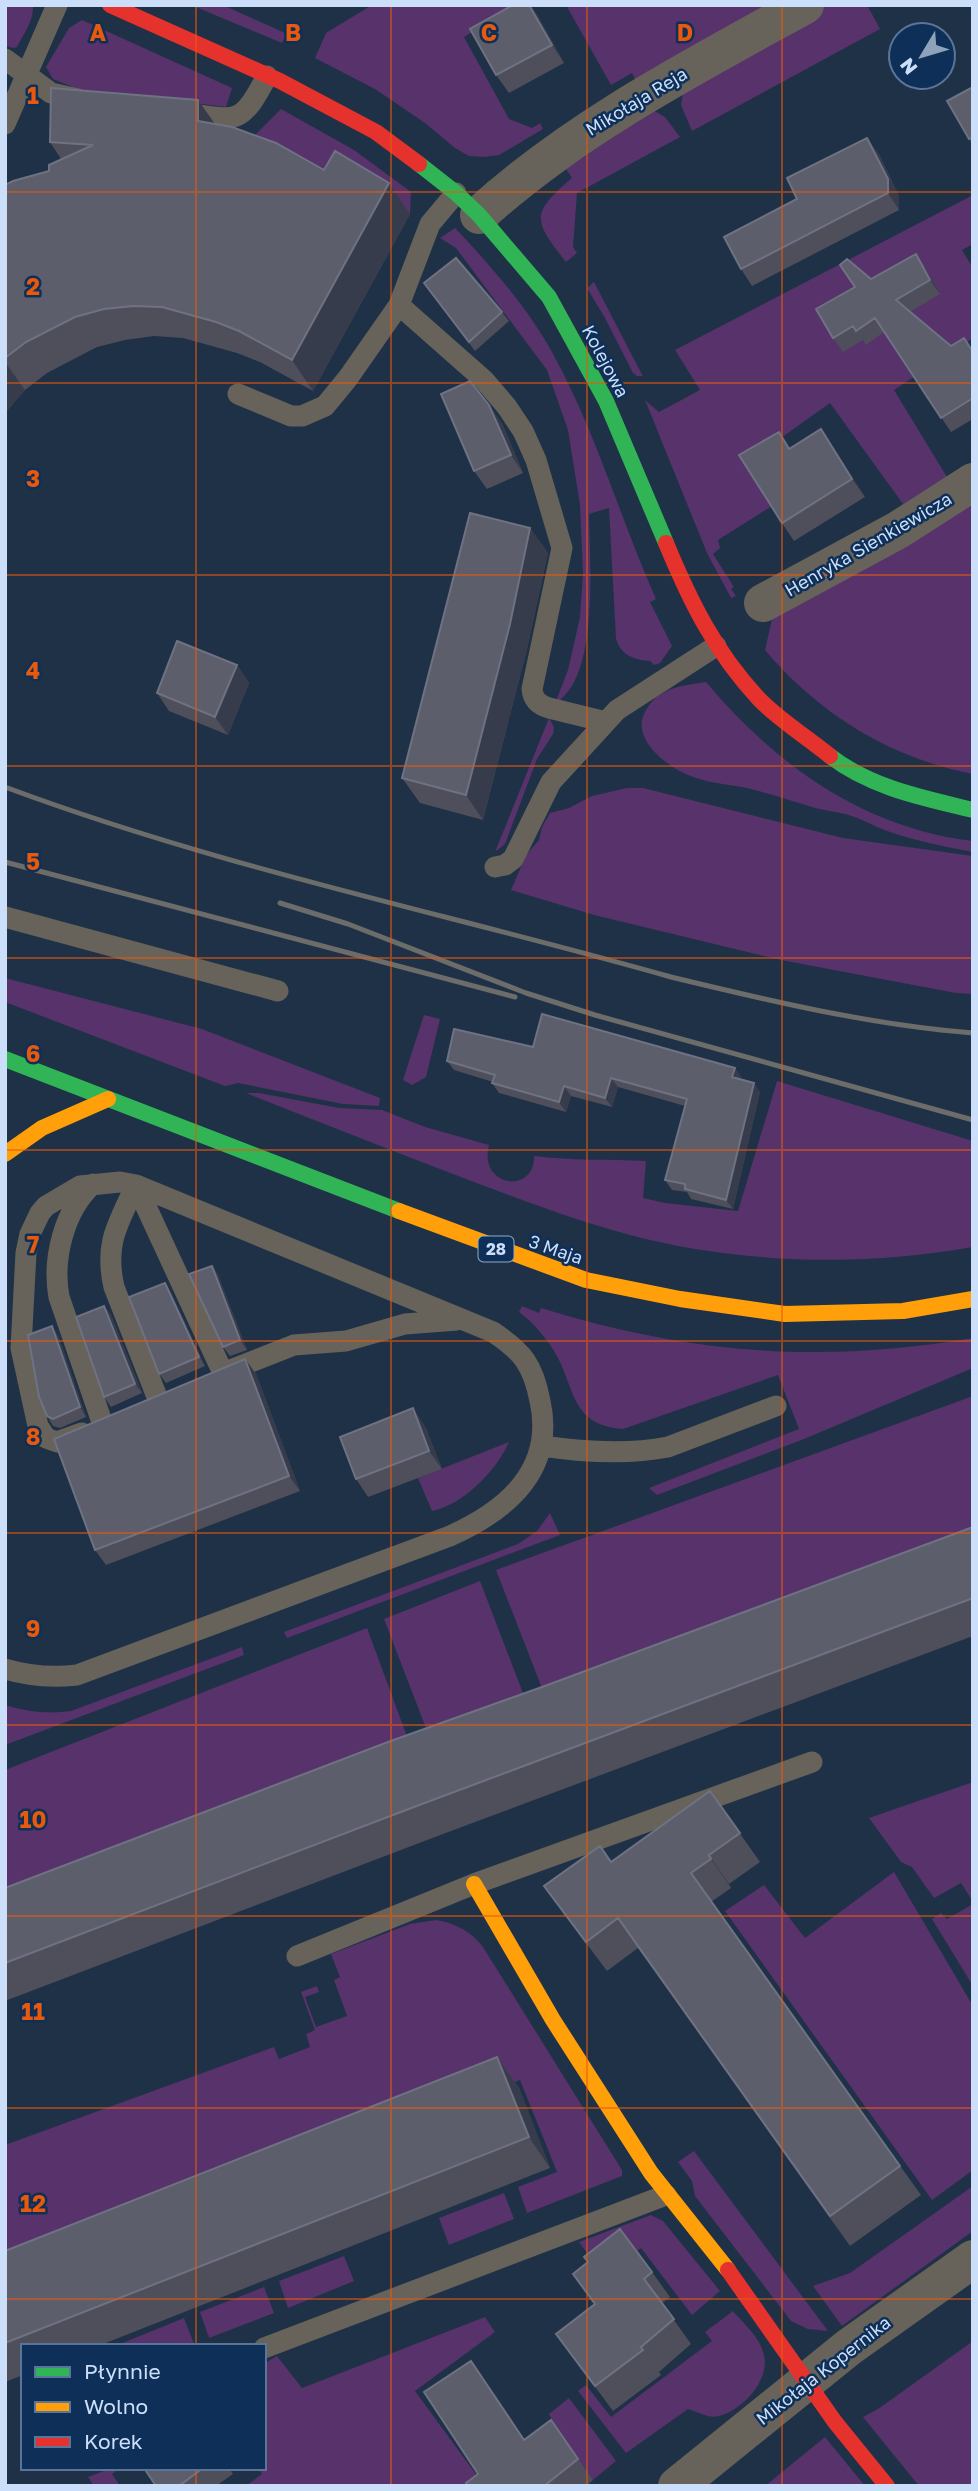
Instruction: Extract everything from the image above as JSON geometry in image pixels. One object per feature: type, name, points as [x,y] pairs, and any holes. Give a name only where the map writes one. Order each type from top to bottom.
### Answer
[{"type":"street","name":"Mikołaja Reja","points":[[468,204],[514,183],[600,121],[805,5]]},
{"type":"street","name":"Kolejowa","points":[[112,6],[267,76],[376,132],[468,204],[549,297],[600,389],[692,605],[716,646],[760,700],[841,764],[892,790],[973,810]]},
{"type":"street","name":"Henryka Sienkiewicza","points":[[762,603],[898,530],[973,482]]},
{"type":"street","name":"3 Maja","points":[[5,1059],[495,1248],[586,1280],[680,1299],[785,1314],[903,1311],[973,1299]]},
{"type":"street","points":[[5,1154],[42,1128],[108,1099]]},
{"type":"street","points":[[474,1884],[558,2029],[666,2195],[743,2289],[835,2422],[887,2486]]},
{"type":"street","name":"Mikołaja Kopernika","points":[[677,2486],[849,2347],[973,2259]]},
{"type":"lane","points":[[5,124],[57,5]]},
{"type":"lane","points":[[5,59],[58,96],[96,101]]},
{"type":"lane","points":[[163,110],[224,118],[236,116],[251,105],[267,76]]},
{"type":"lane","points":[[238,394],[291,416],[302,416],[325,406],[348,378],[398,305],[430,224],[468,204]]},
{"type":"lane","points":[[398,305],[484,380],[523,431],[536,460],[562,548],[532,689],[534,698],[542,706],[606,722]]},
{"type":"lane","points":[[495,867],[505,865],[513,859],[551,782],[624,704],[716,646]]},
{"type":"lane","points":[[5,917],[278,992]]},
{"type":"lane","points":[[5,1669],[57,1678],[77,1675],[450,1536],[480,1520],[513,1495],[536,1464],[542,1446],[542,1409],[537,1384],[529,1365],[517,1350],[501,1338],[464,1319],[136,1185],[120,1182],[80,1185],[46,1206],[34,1222],[26,1253],[21,1348],[38,1426],[46,1438],[63,1441],[180,1392]]},
{"type":"lane","points":[[94,1183],[77,1201],[67,1221],[56,1275],[59,1297],[103,1425]]},
{"type":"lane","points":[[136,1185],[223,1373]]},
{"type":"lane","points":[[136,1185],[112,1238],[111,1270],[114,1287],[159,1402]]},
{"type":"lane","points":[[201,1383],[294,1345],[345,1340],[405,1324],[464,1319]]},
{"type":"lane","points":[[542,1446],[592,1451],[654,1450],[776,1406]]},
{"type":"lane","points":[[297,1956],[474,1884],[812,1762]]},
{"type":"lane","points":[[266,2347],[666,2195]]},
{"type":"shaded area","points":[[5,5],[33,5],[28,27],[14,48],[5,46]]},
{"type":"shaded area","points":[[191,5],[223,5],[287,34],[282,43]]},
{"type":"shaded area","points":[[372,5],[519,5],[464,37],[509,119],[532,128],[540,123],[543,129],[499,155],[469,156],[375,89],[315,58],[326,33]]},
{"type":"shaded area","points":[[566,5],[775,5],[637,83],[632,73],[611,85]]},
{"type":"shaded area","points":[[827,5],[867,5],[880,29],[692,131],[681,105],[683,94],[733,57]]},
{"type":"shaded area","points":[[82,20],[232,88],[226,107],[78,89],[53,79],[46,67],[69,28]]},
{"type":"shaded area","points":[[281,109],[354,150],[411,192],[410,214],[248,142]]},
{"type":"shaded area","points":[[653,110],[665,117],[680,137],[577,193],[573,247],[577,253],[566,262],[542,226],[543,209],[572,178],[566,169]]},
{"type":"shaded area","points":[[973,195],[973,244],[962,250],[973,268],[973,338],[894,390],[947,477],[903,504],[830,403],[746,463],[772,506],[718,540],[720,548],[713,554],[734,587],[731,589],[736,596],[731,598],[707,553],[645,400],[659,412],[700,390],[675,350]]},
{"type":"shaded area","points":[[455,228],[508,288],[553,354],[595,444],[656,599],[650,602],[672,646],[660,663],[654,665],[650,661],[629,656],[621,649],[616,639],[609,508],[589,514],[590,602],[585,648],[572,686],[554,706],[568,670],[580,617],[583,574],[580,505],[568,430],[547,370],[456,248],[440,238]]},
{"type":"shaded area","points":[[594,282],[643,376],[633,373],[587,288]]},
{"type":"shaded area","points":[[973,499],[973,774],[913,757],[858,730],[809,694],[765,650],[773,615]]},
{"type":"shaded area","points":[[706,682],[762,740],[824,788],[895,822],[933,834],[973,841],[973,852],[910,838],[842,813],[747,788],[703,780],[676,769],[655,753],[645,738],[642,730],[644,714],[649,705],[662,694],[678,687]]},
{"type":"shaded area","points":[[549,718],[554,727],[553,734],[537,759],[505,844],[495,852]]},
{"type":"shaded area","points":[[627,788],[643,788],[843,838],[973,856],[973,994],[781,960],[594,915],[511,890],[526,855],[539,840],[542,827],[550,813],[569,808],[592,796]]},
{"type":"shaded area","points":[[5,978],[202,1029],[380,1098],[379,1106],[343,1104],[238,1083],[225,1086],[5,1002]]},
{"type":"shaded area","points":[[424,1015],[440,1019],[426,1077],[412,1085],[403,1080]]},
{"type":"shaded area","points":[[777,1081],[973,1141],[973,1247],[893,1257],[811,1260],[730,1254],[650,1240],[539,1206],[246,1093],[339,1108],[382,1110],[425,1127],[489,1145],[488,1159],[492,1170],[508,1181],[526,1177],[532,1168],[534,1156],[646,1161],[643,1198],[738,1211]]},
{"type":"shaded area","points":[[522,1306],[539,1313],[541,1308],[649,1336],[755,1350],[862,1351],[973,1338],[973,1368],[804,1439],[657,1495],[649,1488],[799,1429],[778,1375],[623,1429],[607,1426],[594,1421],[578,1406],[558,1358],[536,1327],[519,1312]]},
{"type":"shaded area","points":[[973,1396],[973,1556],[552,1714],[496,1570]]},
{"type":"shaded area","points":[[509,1442],[504,1453],[478,1485],[455,1502],[432,1511],[418,1478]]},
{"type":"shaded area","points":[[550,1513],[560,1535],[287,1638],[284,1632],[518,1544],[537,1531]]},
{"type":"shaded area","points":[[480,1581],[536,1727],[439,1762],[384,1619]]},
{"type":"shaded area","points":[[367,1628],[419,1769],[5,1926],[5,1770]]},
{"type":"shaded area","points":[[242,1647],[244,1655],[5,1745],[5,1705],[38,1712],[71,1711]]},
{"type":"shaded area","points":[[973,1782],[973,1902],[961,1883],[934,1898],[912,1867],[901,1862],[869,1818]]},
{"type":"shaded area","points":[[894,1872],[973,2006],[973,2170],[932,2200],[725,1911],[764,1885],[805,1938]]},
{"type":"shaded area","points":[[973,1904],[973,1986],[932,1919],[941,1913],[947,1919]]},
{"type":"shaded area","points":[[436,1920],[462,1929],[483,1947],[622,2170],[622,2176],[527,2213],[518,2187],[557,2172],[520,2080],[5,2283],[5,2145],[274,2047],[279,2059],[310,2047],[306,2034],[315,2030],[301,1992],[317,1986],[319,1992],[305,1997],[316,2027],[347,2016],[334,1980],[340,1977],[331,1954],[410,1924]]},
{"type":"shaded area","points":[[694,2151],[828,2331],[808,2329],[791,2321],[695,2196],[692,2181],[678,2162]]},
{"type":"shaded area","points":[[973,2186],[973,2231],[842,2326],[813,2286],[850,2273]]},
{"type":"shaded area","points":[[504,2193],[514,2219],[449,2245],[439,2218]]},
{"type":"shaded area","points":[[651,2215],[663,2221],[720,2291],[692,2315],[641,2248],[604,2276],[579,2242]]},
{"type":"shaded area","points":[[344,2256],[354,2281],[288,2308],[279,2281]]},
{"type":"shaded area","points":[[264,2287],[274,2313],[209,2338],[200,2312]]},
{"type":"shaded area","points":[[733,2311],[755,2337],[764,2355],[763,2374],[753,2393],[728,2413],[715,2417],[688,2409],[626,2453],[578,2391],[586,2385],[611,2417],[712,2341],[705,2332]]},
{"type":"shaded area","points":[[485,2317],[495,2332],[415,2391],[478,2477],[466,2486],[246,2486],[262,2474],[259,2470],[266,2470],[266,2363],[277,2356],[302,2388]]},
{"type":"shaded area","points":[[184,2318],[194,2344],[120,2344]]},
{"type":"shaded area","points":[[973,2341],[973,2486],[919,2486],[863,2417]]},
{"type":"shaded area","points":[[569,2398],[616,2461],[593,2480],[478,2477],[553,2422],[549,2414]]},
{"type":"shaded area","points":[[825,2437],[865,2486],[765,2486]]},
{"type":"shaded area","points":[[107,2470],[117,2470],[112,2474],[120,2486],[94,2486],[88,2477]]},
{"type":"building","points":[[513,5],[529,5],[552,45],[496,75],[470,29]]},
{"type":"building","points":[[973,87],[973,137],[969,139],[947,101]]},
{"type":"building","points":[[51,88],[198,100],[198,121],[232,127],[276,143],[324,170],[335,151],[389,183],[292,360],[239,331],[216,322],[162,307],[133,306],[104,309],[75,317],[26,342],[5,358],[5,185],[49,171],[49,165],[93,145],[50,142]]},
{"type":"building","points":[[867,138],[888,179],[888,193],[741,269],[724,237],[797,199],[787,178]]},
{"type":"building","points":[[916,254],[930,280],[896,300],[951,346],[964,338],[973,352],[973,398],[941,418],[875,318],[856,331],[853,326],[833,338],[816,309],[855,287],[840,265],[847,259],[871,279]]},
{"type":"building","points":[[456,258],[502,312],[469,342],[424,283]]},
{"type":"building","points":[[470,381],[489,405],[511,455],[474,471],[441,394]]},
{"type":"building","points":[[821,429],[852,479],[782,523],[739,455],[779,432],[789,449]]},
{"type":"building","points":[[470,513],[530,528],[510,624],[466,795],[402,778]]},
{"type":"building","points":[[177,641],[237,665],[215,717],[157,693]]},
{"type":"building","points":[[542,1014],[735,1068],[732,1077],[754,1083],[726,1200],[685,1189],[685,1184],[665,1180],[687,1099],[611,1078],[605,1098],[564,1086],[559,1102],[492,1083],[495,1075],[447,1061],[454,1029],[533,1047]]},
{"type":"building","points":[[212,1266],[240,1340],[223,1347],[189,1274]]},
{"type":"building","points":[[165,1283],[199,1357],[159,1374],[129,1297]]},
{"type":"building","points":[[104,1306],[135,1384],[104,1397],[76,1317]]},
{"type":"building","points":[[52,1326],[80,1407],[53,1419],[47,1416],[39,1397],[28,1335]]},
{"type":"building","points":[[245,1359],[289,1476],[95,1550],[54,1439]]},
{"type":"building","points":[[413,1408],[429,1451],[356,1479],[340,1437]]},
{"type":"building","points":[[973,1527],[973,1598],[5,1963],[5,1888],[388,1742]]},
{"type":"building","points":[[710,1791],[740,1833],[709,1855],[711,1859],[691,1873],[900,2166],[830,2216],[618,1918],[586,1942],[544,1886],[600,1846],[611,1862]]},
{"type":"building","points":[[497,2057],[529,2137],[5,2343],[5,2251]]},
{"type":"building","points":[[620,2229],[652,2272],[644,2279],[674,2319],[641,2347],[643,2350],[595,2386],[556,2334],[595,2304],[573,2274],[588,2262],[584,2257]]},
{"type":"building","points":[[471,2361],[524,2440],[551,2420],[578,2459],[544,2486],[468,2486],[466,2483],[478,2474],[424,2392]]},
{"type":"building","points":[[145,2470],[200,2470],[179,2486],[156,2486]]},
{"type":"railway","points":[[5,787],[87,816],[253,866],[671,977],[859,1018],[973,1033]]},
{"type":"railway","points":[[5,862],[515,997]]},
{"type":"railway","points":[[280,903],[348,924],[526,993],[595,1015],[973,1120]]},
{"type":"traffic: fast","points":[[419,164],[479,215],[549,297],[606,401],[666,543]]},
{"type":"traffic: fast","points":[[830,756],[880,784],[973,810]]},
{"type":"traffic: fast","points":[[5,1059],[399,1211]]},
{"type":"traffic: slow","points":[[5,1154],[42,1128],[108,1099]]},
{"type":"traffic: slow","points":[[399,1211],[586,1280],[680,1299],[785,1314],[903,1311],[973,1299]]},
{"type":"traffic: slow","points":[[474,1884],[553,2020],[651,2173],[728,2270]]},
{"type":"traffic: jam","points":[[110,5],[280,81],[376,132],[419,164]]},
{"type":"traffic: jam","points":[[666,543],[694,605],[729,663],[767,707],[830,756]]},
{"type":"traffic: jam","points":[[728,2270],[835,2422],[887,2486]]}]
